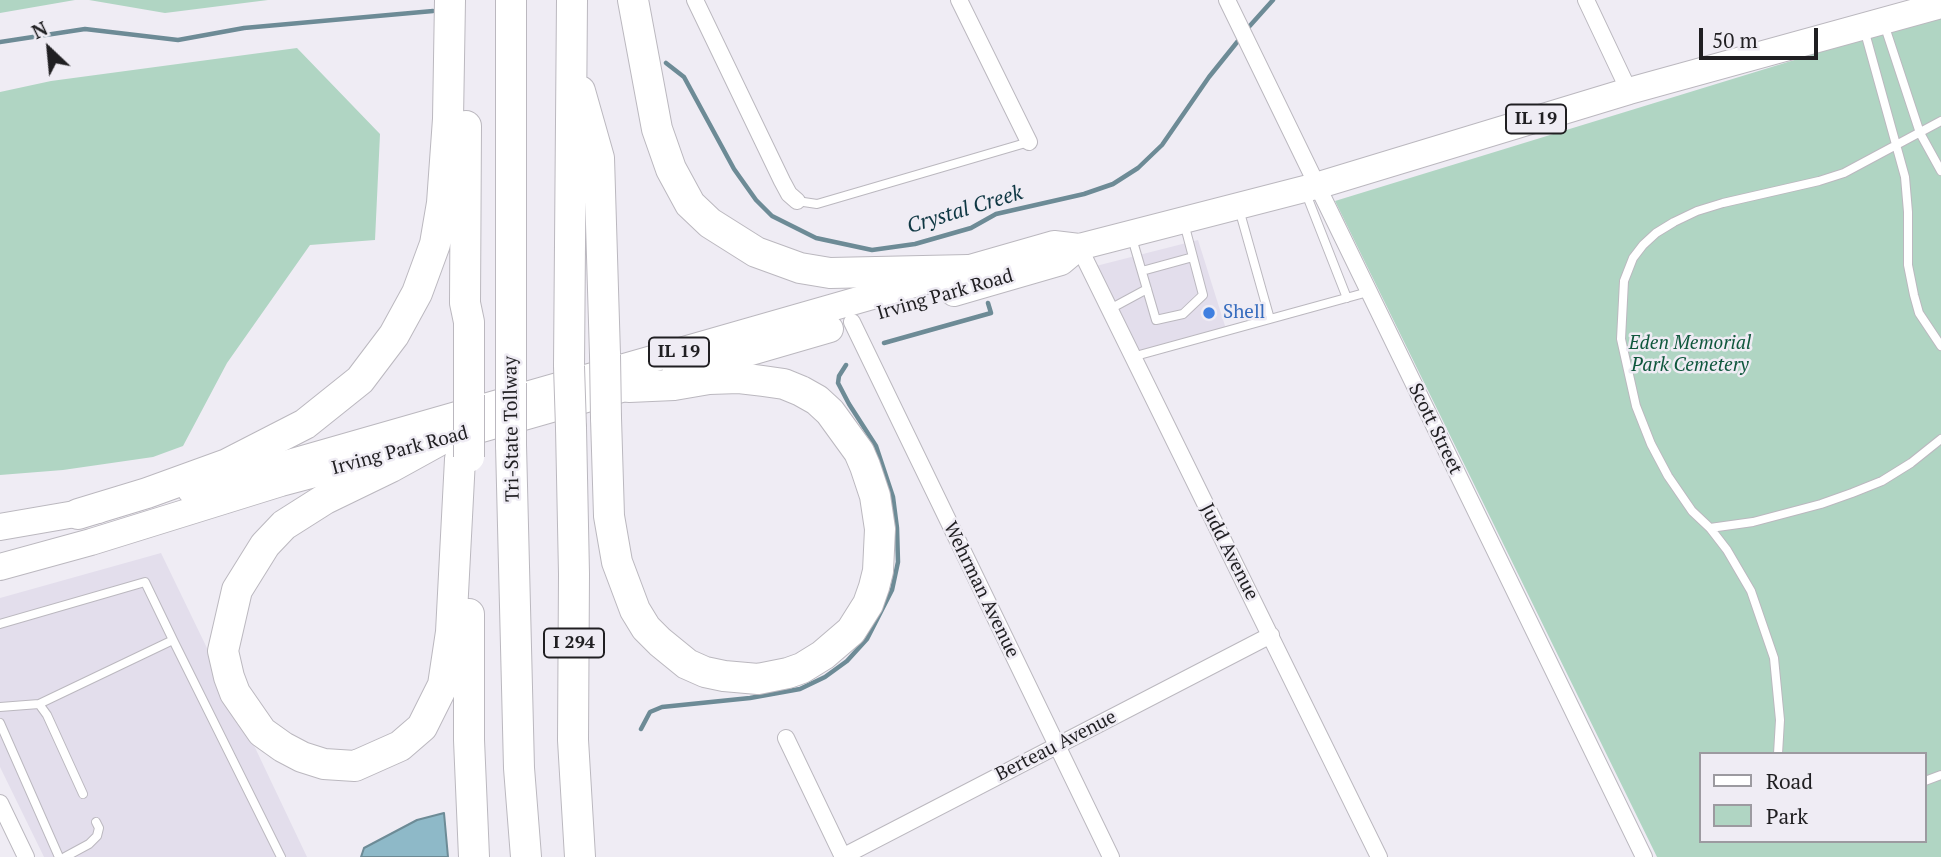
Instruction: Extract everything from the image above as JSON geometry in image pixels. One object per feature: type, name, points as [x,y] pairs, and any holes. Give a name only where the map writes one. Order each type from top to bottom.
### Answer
[{"type":"highway","points":[[78,514],[228,464],[304,424],[360,380],[394,335],[435,244],[442,203],[449,97],[450,0]]},
{"type":"highway","points":[[456,452],[325,499],[284,525],[265,545],[237,590],[223,651],[229,677],[235,693],[262,732],[283,747],[324,764],[355,766],[400,746],[422,727],[443,685],[451,632],[458,531],[456,452],[465,396],[469,322],[465,303],[465,0]]},
{"type":"highway","name":"Tri-State Tollway","points":[[511,0],[511,444],[519,768],[526,857]]},
{"type":"highway","name":"I 294","points":[[572,0],[569,366],[574,574],[573,740],[580,857]]},
{"type":"highway","points":[[633,0],[654,118],[664,149],[682,192],[710,223],[756,252],[810,270],[871,273],[969,270]]},
{"type":"highway","points":[[571,57],[599,158],[609,516],[617,562],[635,610],[646,628],[673,653],[687,664],[705,672],[758,679],[802,668],[831,650],[851,631],[868,604],[878,570],[880,529],[875,496],[865,466],[859,452],[830,411],[817,400],[783,384],[739,378],[629,387]]},
{"type":"highway","points":[[456,452],[474,857]]},
{"type":"main road","name":"Irving Park Road","points":[[6,525],[78,514],[185,492],[1054,244],[1079,247],[1310,187],[1629,90],[1941,5]]},
{"type":"main road","name":"Irving Park Road","points":[[0,567],[281,484],[456,452],[629,387],[1061,262],[1079,247]]},
{"type":"street","points":[[695,0],[782,181],[789,194],[797,201]]},
{"type":"street","points":[[959,0],[1029,142]]},
{"type":"street","points":[[1586,0],[1629,90]]},
{"type":"street","name":"Scott Street","points":[[1229,6],[1253,54],[1310,187],[1368,292],[1644,857]]},
{"type":"street","name":"Judd Avenue","points":[[1079,247],[1379,857]]},
{"type":"street","name":"Wehrman Avenue","points":[[852,322],[1111,857]]},
{"type":"street","name":"Berteau Avenue","points":[[843,857],[1271,635]]},
{"type":"street","points":[[786,738],[843,857]]},
{"type":"street","points":[[0,803],[26,857]]},
{"type":"lane","points":[[1873,23],[1920,133],[1941,171]]},
{"type":"lane","points":[[1873,23],[1908,195],[1908,265],[1914,295],[1919,313],[1941,346]]},
{"type":"lane","points":[[1778,752],[1780,720],[1774,658],[1751,591],[1727,550],[1692,511],[1668,477],[1651,444],[1636,405],[1620,339],[1624,281],[1633,258],[1656,233],[1697,211],[1844,173],[1941,121]]},
{"type":"lane","points":[[797,201],[817,204],[1029,142]]},
{"type":"lane","points":[[1310,187],[1347,298]]},
{"type":"lane","points":[[1238,206],[1270,319]]},
{"type":"lane","points":[[1131,234],[1156,320],[1183,314],[1203,295],[1183,220]]},
{"type":"lane","points":[[1142,271],[1193,257]]},
{"type":"lane","points":[[1109,310],[1147,289]]},
{"type":"lane","points":[[1132,357],[1368,292]]},
{"type":"lane","points":[[1710,528],[1753,522],[1852,493],[1882,481],[1911,463],[1941,439]]},
{"type":"lane","points":[[0,624],[145,582],[281,857]]},
{"type":"lane","points":[[0,706],[39,705],[173,640]]},
{"type":"lane","points":[[39,705],[47,715],[83,794]]},
{"type":"lane","points":[[0,723],[59,857]]},
{"type":"lane","points":[[65,857],[89,844],[97,836],[99,828],[96,822]]},
{"type":"shaded area","points":[[1198,240],[1226,329],[1135,353],[1092,267]]},
{"type":"shaded area","points":[[161,553],[307,857],[44,857],[0,767],[0,598]]},
{"type":"green space","points":[[0,0],[75,0],[0,13]]},
{"type":"green space","points":[[89,0],[268,0],[165,13]]},
{"type":"green space","name":"Eden Memorial Park Cemetery","points":[[1941,15],[1941,857],[1657,857],[1335,201]]},
{"type":"green space","points":[[297,48],[380,134],[375,240],[310,245],[227,363],[183,446],[153,457],[63,470],[0,475],[0,92],[51,81]]},
{"type":"water","points":[[444,813],[448,857],[361,857],[364,848],[417,820]]},
{"type":"waterway","name":"Crystal Creek","points":[[1247,29],[1273,0]]},
{"type":"waterway","name":"Crystal Creek","points":[[0,42],[85,29],[178,40],[244,28],[433,11]]},
{"type":"waterway","name":"Crystal Creek","points":[[666,63],[684,77],[734,169],[756,200],[772,216],[816,238],[872,250],[915,244],[971,228],[996,214],[1084,194],[1113,184],[1138,168],[1162,145],[1209,77],[1242,36]]},
{"type":"waterway","points":[[884,343],[991,313],[988,303]]},
{"type":"waterway","points":[[641,729],[650,712],[662,707],[750,698],[800,689],[825,677],[847,661],[867,639],[892,590],[898,562],[897,528],[893,497],[876,446],[838,383],[846,365]]},
{"type":"place","name":"Shell","points":[[1209,313]]}]
